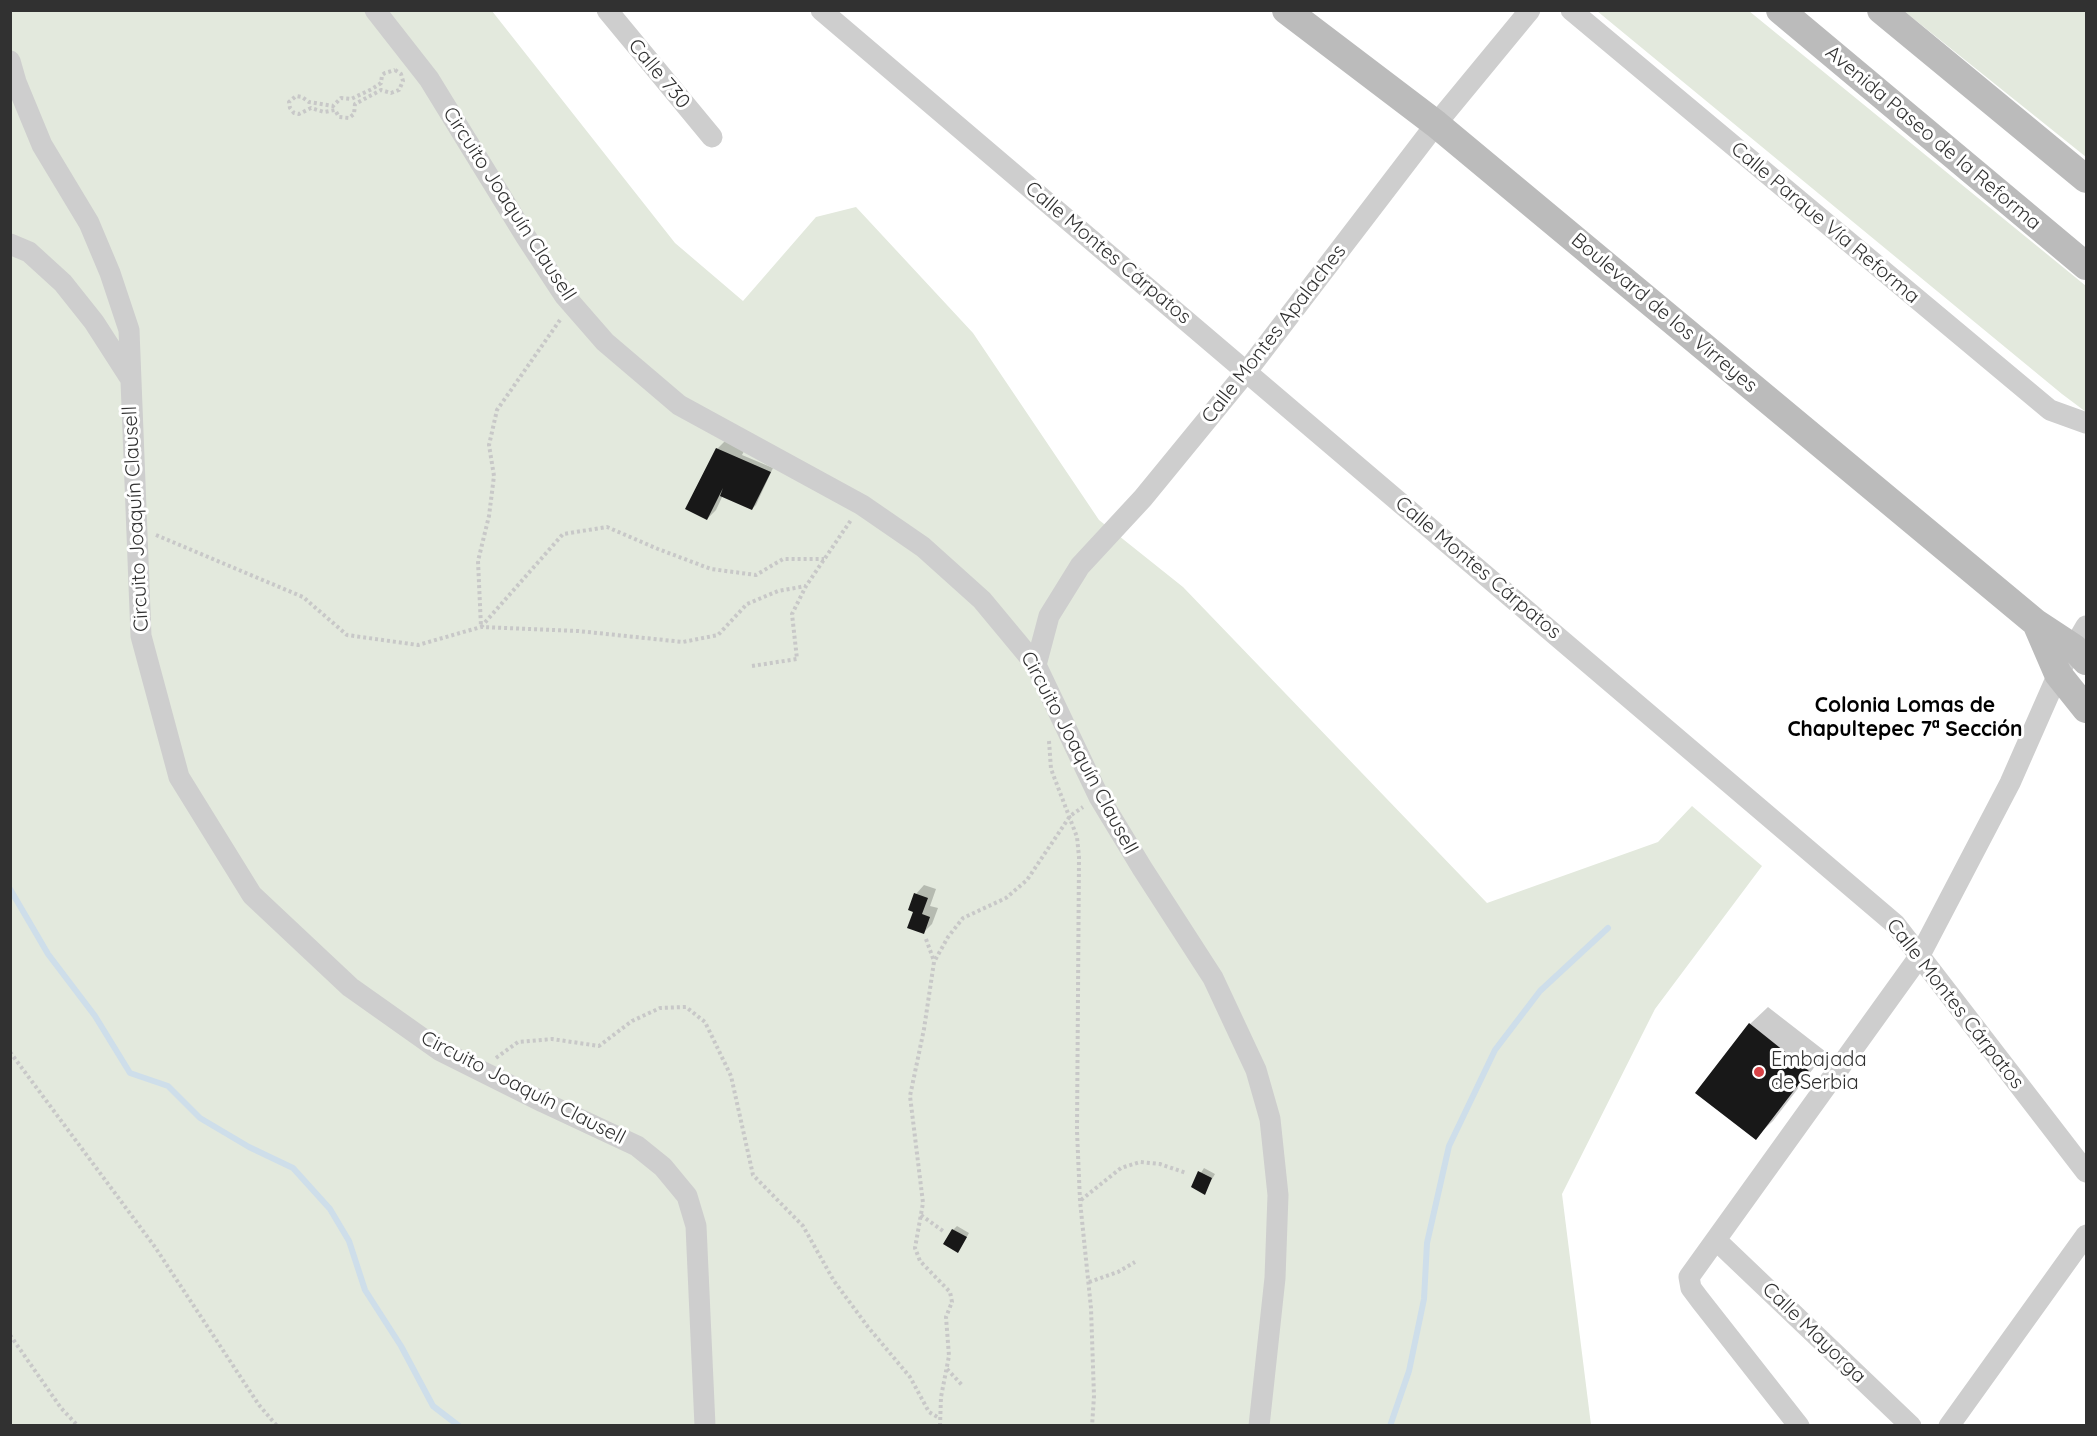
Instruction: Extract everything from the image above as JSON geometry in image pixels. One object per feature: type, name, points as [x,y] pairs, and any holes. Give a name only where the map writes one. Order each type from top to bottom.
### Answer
[{"type":"street","name":"Circuito Joaquín Clausell","points":[[375,10],[429,79],[526,237],[572,303],[605,342],[679,405],[862,505],[908,536],[952,572],[1010,631],[1036,665],[1099,797],[1214,978],[1256,1070],[1270,1119],[1278,1195],[1275,1278],[1259,1425]]},
{"type":"street","name":"Calle 730","points":[[607,10],[712,137]]},
{"type":"street","name":"Calle Montes Cárpatos","points":[[822,10],[1895,924],[2086,1172]]},
{"type":"street","name":"Boulevard de los Virreyes","points":[[1286,10],[1436,124],[2036,623],[2082,645]]},
{"type":"street","name":"Calle Montes Apalaches","points":[[1036,665],[1049,616],[1080,566],[1143,498],[1247,371],[1436,124],[1530,10]]},
{"type":"street","name":"Calle Parque Vía Reforma","points":[[1571,10],[2050,410],[2086,423]]},
{"type":"street","name":"Avenida Paseo de la Reforma","points":[[1780,10],[2086,266]]},
{"type":"street","points":[[1881,10],[2086,179]]},
{"type":"street","name":"Circuito Joaquín Clausell","points":[[10,61],[16,82],[42,145],[89,223],[110,273],[129,330],[141,636],[178,777],[252,895],[350,987],[440,1050],[637,1146],[663,1167],[687,1196],[696,1226],[705,1425]]},
{"type":"street","points":[[10,244],[29,252],[63,283],[94,322],[130,378]]},
{"type":"street","name":"Boulevard de los Virreyes","points":[[2036,623],[2058,674],[2086,709]]},
{"type":"street","points":[[1799,1425],[1691,1288],[1689,1276],[1919,957],[2010,783],[2058,674],[2082,645]]},
{"type":"street","points":[[1949,1425],[2086,1235]]},
{"type":"street","name":"Calle Mayorga","points":[[1716,1240],[1911,1425]]},
{"type":"path","points":[[394,70],[402,77],[399,90],[391,93],[381,90],[355,104],[354,114],[349,118],[339,117],[335,110],[324,112],[314,108],[296,114],[291,111],[289,105],[291,99],[296,96],[326,106],[333,106],[345,97],[351,99],[381,83],[382,75],[388,71],[394,70]]},
{"type":"path","points":[[481,627],[478,561],[494,476],[489,445],[497,410],[572,303]]},
{"type":"path","points":[[752,666],[797,659],[792,614],[806,586],[862,505]]},
{"type":"path","points":[[136,527],[303,597],[347,635],[418,645],[481,627],[578,631],[683,642],[718,635],[747,604],[778,591],[806,586]]},
{"type":"path","points":[[481,627],[563,534],[607,527],[711,569],[756,575],[783,559],[824,559]]},
{"type":"path","points":[[1061,720],[1053,729],[1049,740],[1051,769],[1077,837],[1079,857],[1077,1131],[1080,1201],[1089,1282],[1094,1396],[1092,1425]]},
{"type":"path","points":[[940,1425],[941,1397],[949,1356],[946,1317],[952,1302],[950,1292],[920,1262],[915,1248],[923,1203],[910,1096],[924,1029],[934,962],[948,937],[963,918],[1006,898],[1027,880],[1070,816],[1099,797]]},
{"type":"path","points":[[926,939],[934,962]]},
{"type":"path","points":[[480,1070],[518,1042],[552,1039],[599,1046],[632,1021],[660,1008],[686,1007],[705,1022],[730,1076],[753,1175],[803,1226],[834,1281],[868,1327],[910,1377],[929,1412],[939,1418]]},
{"type":"path","points":[[10,1052],[155,1247],[260,1405],[277,1425]]},
{"type":"path","points":[[1080,1201],[1121,1168],[1140,1162],[1160,1164],[1186,1173]]},
{"type":"path","points":[[921,1215],[944,1231]]},
{"type":"path","points":[[1089,1282],[1118,1272],[1135,1262]]},
{"type":"path","points":[[10,1335],[61,1408],[78,1425]]},
{"type":"path","points":[[946,1369],[962,1385]]},
{"type":"shaded area","points":[[10,11],[492,11],[675,243],[743,301],[816,217],[856,207],[973,333],[1099,520],[1183,587],[1487,903],[1658,842],[1692,806],[1762,866],[1655,1009],[1562,1194],[1591,1425],[11,1425]]},
{"type":"shaded area","points":[[1597,11],[1749,11],[2086,286],[2086,412],[2062,394]]},
{"type":"shaded area","points":[[1904,11],[2086,11],[2086,157]]},
{"type":"building","points":[[716,448],[771,472],[752,510],[720,496],[723,488],[707,520],[685,509]]},
{"type":"building","points":[[914,893],[928,898],[922,914],[930,917],[924,934],[907,928],[913,912],[908,910]]},
{"type":"building","points":[[1749,1023],[1809,1071],[1756,1140],[1695,1093]]},
{"type":"building","points":[[1198,1171],[1212,1178],[1205,1195],[1191,1187]]},
{"type":"building","points":[[952,1229],[967,1237],[958,1253],[943,1244]]},
{"type":"waterway","points":[[10,889],[48,954],[95,1016],[130,1073],[168,1086],[200,1118],[249,1147],[293,1168],[330,1209],[349,1241],[365,1290],[401,1346],[433,1406],[459,1426]]},
{"type":"waterway","points":[[1390,1426],[1409,1371],[1424,1299],[1427,1243],[1449,1146],[1495,1050],[1540,991],[1608,928]]},
{"type":"place","name":"Embajada de Serbia","points":[[1759,1072]]},
{"type":"district","name":"Colonia Lomas de Chapultepec 7ª Sección","points":[[1905,718]]}]
